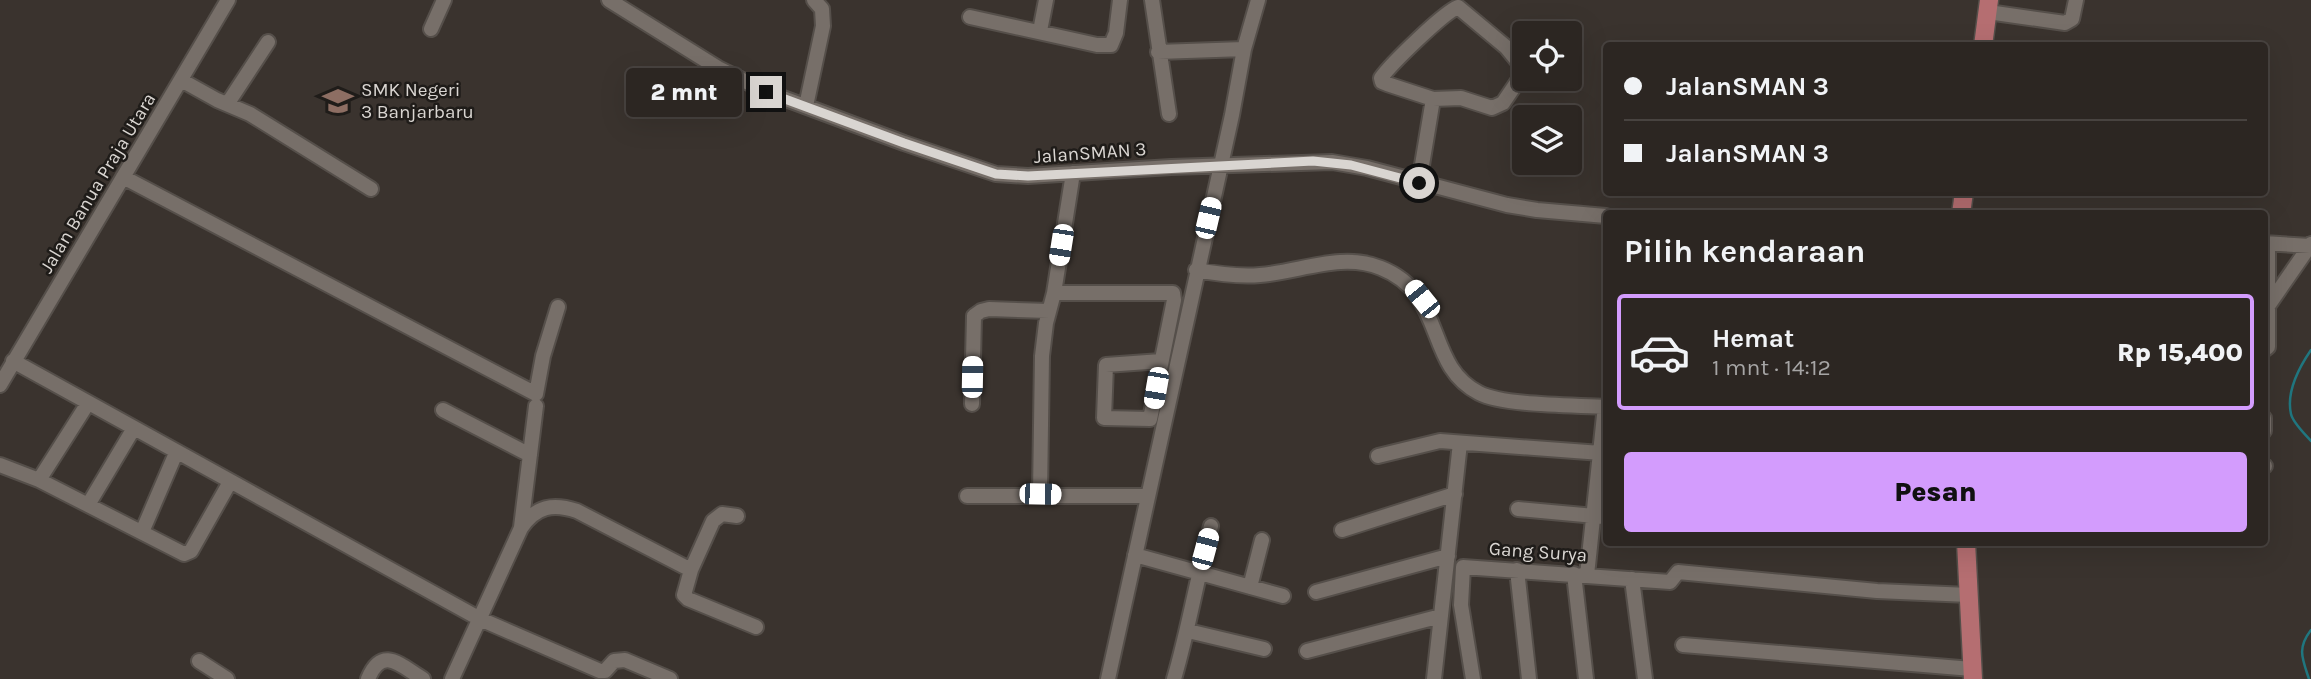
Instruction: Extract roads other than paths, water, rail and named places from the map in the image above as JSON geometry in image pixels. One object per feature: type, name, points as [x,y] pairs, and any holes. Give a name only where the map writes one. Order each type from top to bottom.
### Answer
[{"type":"main road","points":[[1984,42],[1989,6]]},
{"type":"main road","points":[[1966,546],[1972,674]]},
{"type":"street","name":"Jalan Banua Praja Utara","points":[[0,384],[228,0]]},
{"type":"street","points":[[431,29],[444,0]]},
{"type":"street","name":"JalanSMAN 3","points":[[608,0],[718,68],[766,92],[996,174],[1028,176],[1332,162],[1367,168],[1517,207],[1603,216]]},
{"type":"street","points":[[806,106],[823,26],[821,9],[814,0]]},
{"type":"street","points":[[1040,31],[1046,0]]},
{"type":"street","points":[[970,17],[1097,45],[1111,45],[1116,33],[1120,0]]},
{"type":"street","points":[[1152,0],[1168,114]]},
{"type":"street","points":[[1108,679],[1244,49],[1258,0]]},
{"type":"street","points":[[1989,6],[2065,23],[2072,19],[2077,0]]},
{"type":"street","points":[[1512,54],[1461,7],[1454,7],[1381,78],[1382,82],[1433,99],[1461,99],[1492,108],[1503,103],[1512,89]]},
{"type":"street","points":[[228,103],[268,41]]},
{"type":"street","points":[[1158,51],[1244,49]]},
{"type":"street","points":[[181,80],[250,114],[371,188]]},
{"type":"street","points":[[1419,183],[1433,99]]},
{"type":"street","points":[[1040,494],[1042,356],[1073,173]]},
{"type":"street","points":[[124,177],[536,394],[543,356],[558,307]]},
{"type":"street","points":[[2268,243],[2310,245]]},
{"type":"street","points":[[2268,306],[2310,245]]},
{"type":"street","points":[[1196,270],[1226,275],[1261,275],[1337,262],[1363,263],[1383,268],[1411,286],[1422,299],[1445,359],[1466,384],[1480,394],[1504,399],[1603,406]]},
{"type":"street","points":[[1054,293],[1172,293],[1174,300],[1150,419],[1104,418],[1106,365],[1161,361]]},
{"type":"street","points":[[972,404],[974,316],[989,309],[1049,311]]},
{"type":"street","points":[[2268,318],[2268,347]]},
{"type":"street","points":[[13,361],[480,619],[600,671],[605,671],[614,661],[625,660],[670,679]]},
{"type":"street","points":[[39,480],[88,402]]},
{"type":"street","points":[[520,528],[536,406]]},
{"type":"street","points":[[443,410],[530,455]]},
{"type":"street","points":[[88,505],[134,428]]},
{"type":"street","points":[[1586,679],[1580,575],[1600,516],[1603,434]]},
{"type":"street","points":[[1378,456],[1440,441],[1601,453]]},
{"type":"street","points":[[1434,679],[1460,443]]},
{"type":"street","points":[[142,532],[176,453]]},
{"type":"street","points":[[0,465],[39,480],[180,553],[191,551],[230,482]]},
{"type":"street","points":[[1342,530],[1455,494]]},
{"type":"street","points":[[967,496],[1147,496]]},
{"type":"street","points":[[452,679],[520,528],[540,509],[564,506],[577,510],[691,570]]},
{"type":"street","points":[[1518,509],[1600,516]]},
{"type":"street","points":[[737,516],[722,514],[713,521],[683,590],[688,599],[756,627]]},
{"type":"street","points":[[1174,679],[1188,631],[1211,526]]},
{"type":"street","points":[[1250,587],[1262,540]]},
{"type":"street","points":[[1135,555],[1283,596]]},
{"type":"street","points":[[1316,592],[1447,561],[1463,567]]},
{"type":"street","name":"Gang Surya","points":[[1473,679],[1461,605],[1463,567],[1670,582],[1678,572],[1877,591],[1969,595]]},
{"type":"street","points":[[1517,570],[1529,679]]},
{"type":"street","points":[[1632,579],[1645,679]]},
{"type":"street","points":[[1307,651],[1441,617]]},
{"type":"street","points":[[1188,631],[1264,649]]},
{"type":"street","points":[[1683,645],[1972,674]]},
{"type":"street","points":[[368,679],[373,666],[380,660],[389,659],[423,679]]},
{"type":"street","points":[[199,661],[227,679]]},
{"type":"waterway","points":[[2311,350],[2295,380],[2290,397],[2294,421],[2311,441]]},
{"type":"waterway","points":[[2309,679],[2302,648],[2311,630]]},
{"type":"place","name":"SMK Negeri 3 Banjarbaru","points":[[338,101]]}]
